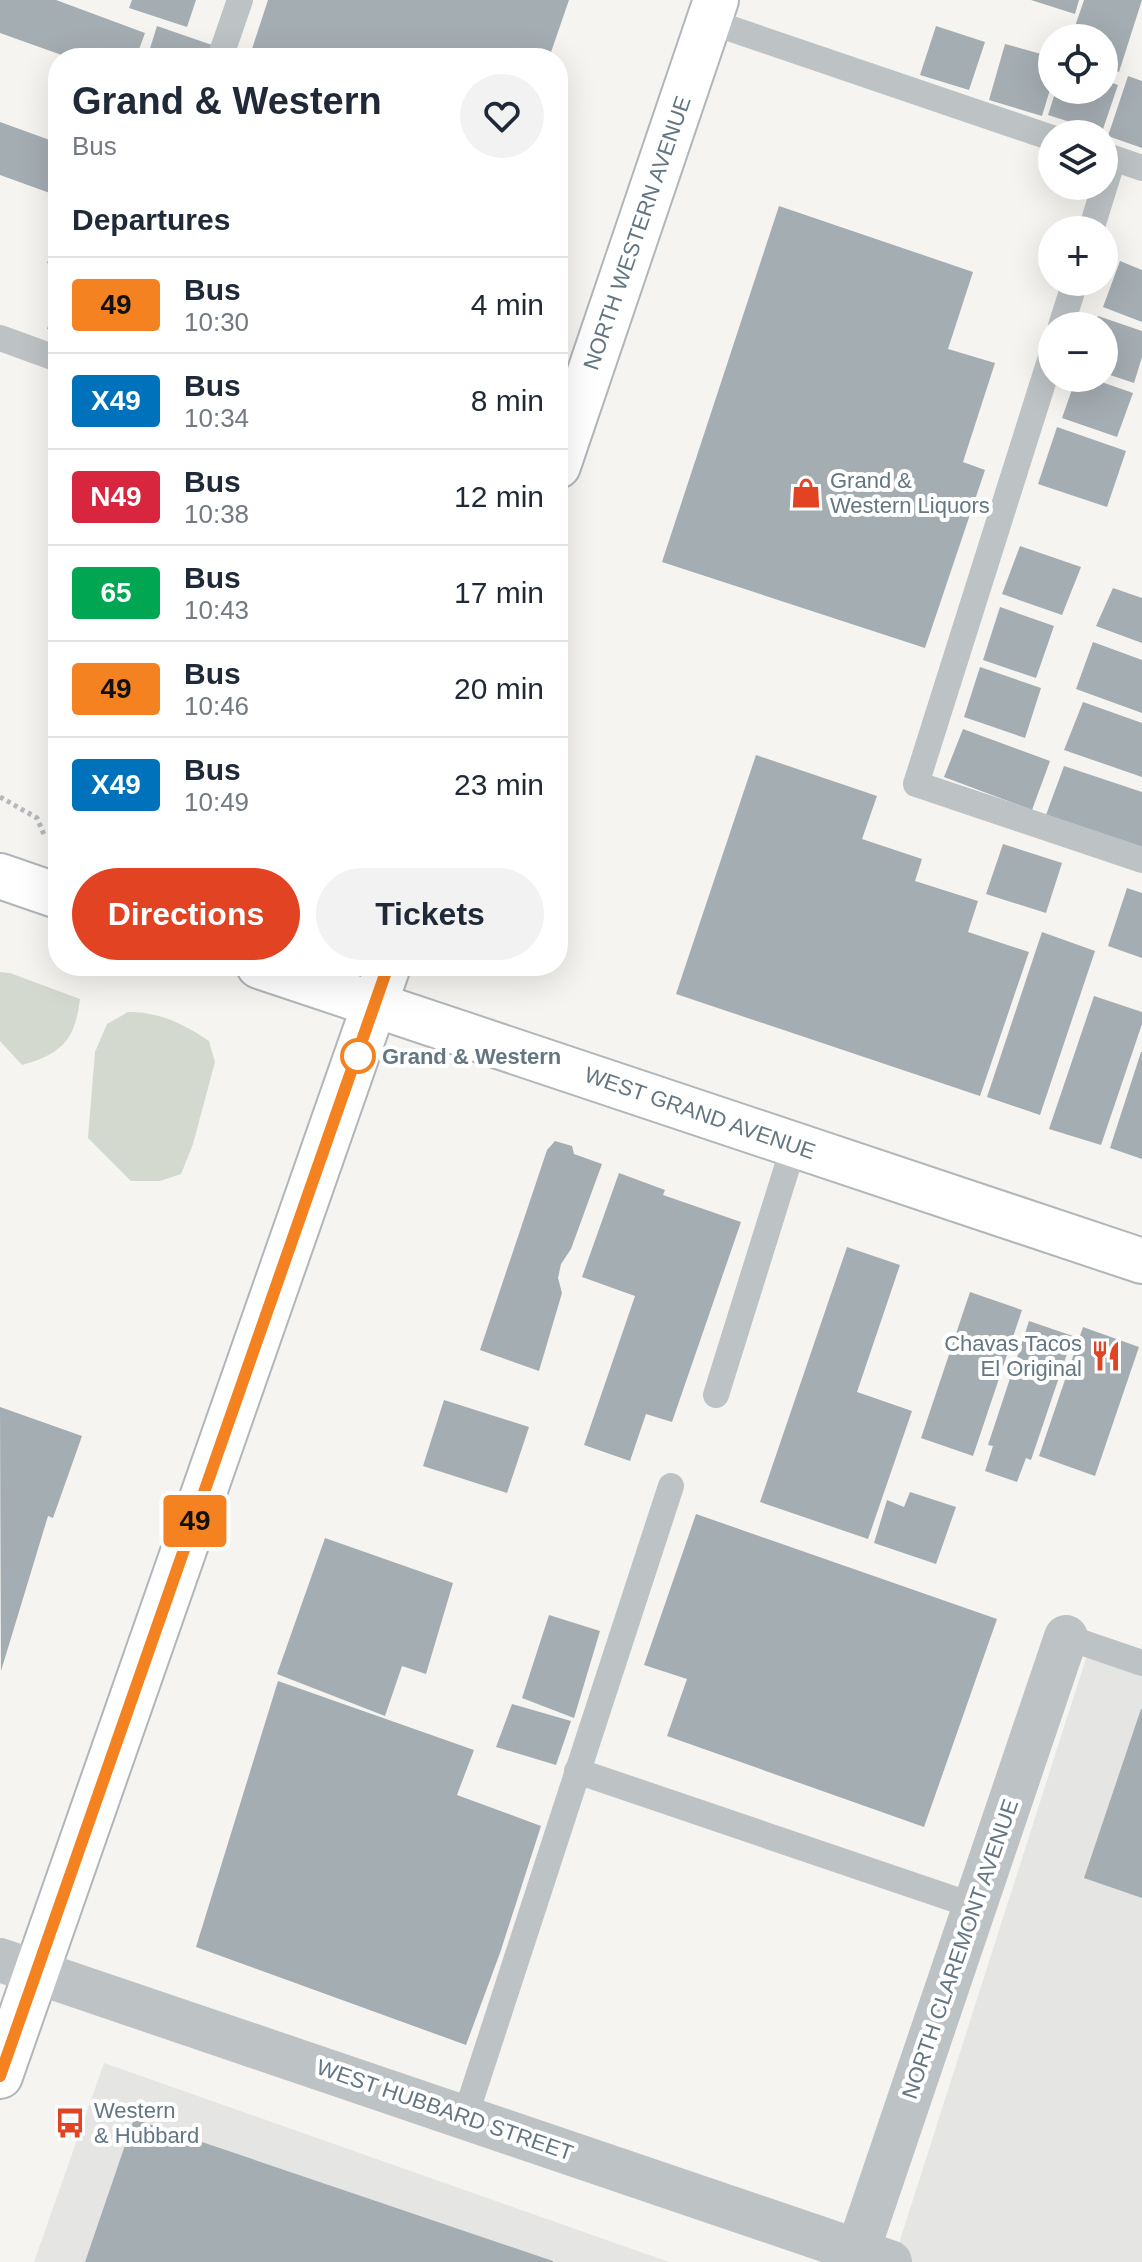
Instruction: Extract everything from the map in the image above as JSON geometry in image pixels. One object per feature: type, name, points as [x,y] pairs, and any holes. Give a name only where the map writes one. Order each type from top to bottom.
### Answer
[{"type":"main road","name":"NORTH WESTERN AVENUE","points":[[568,436],[712,11]]},
{"type":"main road","points":[[0,876],[48,893]]},
{"type":"main road","name":"WEST GRAND AVENUE","points":[[288,976],[1142,1261]]},
{"type":"main road","points":[[0,2076],[18,1966],[385,976]]},
{"type":"street","name":"NORTH CLAREMONT AVENUE","points":[[867,2258],[974,1906],[1066,1637]]},
{"type":"street","name":"WEST HUBBARD STREET","points":[[18,1966],[465,2117],[867,2258]]},
{"type":"lane","points":[[223,48],[240,0]]},
{"type":"lane","points":[[712,11],[1038,133]]},
{"type":"lane","points":[[1118,160],[1142,168]]},
{"type":"lane","points":[[0,338],[48,355]]},
{"type":"lane","points":[[1040,392],[916,784],[1142,860]]},
{"type":"lane","points":[[716,1395],[794,1145]]},
{"type":"lane","points":[[465,2117],[671,1486]]},
{"type":"lane","points":[[1066,1637],[1142,1663]]},
{"type":"lane","points":[[577,1771],[974,1906]]},
{"type":"path","points":[[0,797],[37,818]]},
{"type":"shaded area","points":[[0,972],[80,999],[74,1025],[64,1044],[47,1056],[22,1065],[0,1041]]},
{"type":"shaded area","points":[[128,1012],[161,1016],[189,1029],[209,1041],[215,1062],[193,1144],[181,1174],[160,1181],[131,1181],[88,1138],[95,1052],[107,1024]]},
{"type":"shaded area","points":[[1088,1652],[1142,1670],[1142,2262],[893,2262]]},
{"type":"shaded area","points":[[104,2063],[669,2262],[34,2262]]},
{"type":"building","points":[[0,0],[56,0],[145,33],[140,48],[48,50],[0,33]]},
{"type":"building","points":[[132,0],[196,0],[187,27],[129,8]]},
{"type":"building","points":[[268,0],[569,0],[552,48],[252,48]]},
{"type":"building","points":[[1031,0],[1079,0],[1075,14]]},
{"type":"building","points":[[1084,0],[1142,0],[1119,72],[1118,24],[1076,24]]},
{"type":"building","points":[[157,26],[212,45],[211,48],[150,48]]},
{"type":"building","points":[[936,26],[985,42],[969,90],[920,75]]},
{"type":"building","points":[[1005,44],[1038,53],[1038,104],[1046,104],[1042,116],[989,100]]},
{"type":"building","points":[[1128,76],[1142,81],[1142,148],[1118,140],[1118,120],[1113,120]]},
{"type":"building","points":[[1052,104],[1112,104],[1106,120],[1064,120],[1048,115]]},
{"type":"building","points":[[0,122],[48,139],[48,192],[0,175]]},
{"type":"building","points":[[779,206],[973,272],[948,349],[995,363],[963,462],[985,470],[925,648],[662,562]]},
{"type":"building","points":[[1120,261],[1142,270],[1142,322],[1103,307],[1107,296],[1118,296]]},
{"type":"building","points":[[1118,323],[1142,331],[1142,357],[1134,383],[1118,378]]},
{"type":"building","points":[[1118,388],[1133,393],[1117,437],[1062,418],[1071,392],[1118,392]]},
{"type":"building","points":[[1057,427],[1126,451],[1107,507],[1038,484]]},
{"type":"building","points":[[1020,546],[1081,567],[1062,615],[1002,594]]},
{"type":"building","points":[[1113,588],[1142,598],[1142,643],[1096,626]]},
{"type":"building","points":[[1000,607],[1054,626],[1036,678],[983,660]]},
{"type":"building","points":[[1093,642],[1142,660],[1142,713],[1076,689]]},
{"type":"building","points":[[980,667],[1041,688],[1025,738],[964,717]]},
{"type":"building","points":[[1083,702],[1142,723],[1142,777],[1064,750]]},
{"type":"building","points":[[963,729],[1050,761],[1032,810],[944,777]]},
{"type":"building","points":[[756,755],[877,796],[862,839],[922,859],[915,881],[978,901],[968,932],[1029,952],[980,1096],[676,994]]},
{"type":"building","points":[[1064,766],[1142,792],[1142,848],[1046,815]]},
{"type":"building","points":[[1003,844],[1062,863],[1046,913],[986,894]]},
{"type":"building","points":[[1127,888],[1142,893],[1142,958],[1108,946]]},
{"type":"building","points":[[1042,932],[1095,951],[1040,1115],[987,1097]]},
{"type":"building","points":[[1094,996],[1142,1012],[1142,1024],[1101,1145],[1049,1129]]},
{"type":"building","points":[[1142,1052],[1142,1159],[1110,1148]]},
{"type":"building","points":[[555,1141],[572,1146],[574,1154],[602,1164],[571,1249],[561,1264],[558,1278],[562,1293],[539,1371],[480,1350],[547,1150]]},
{"type":"building","points":[[619,1173],[665,1190],[663,1195],[741,1222],[672,1422],[646,1414],[630,1461],[584,1445],[635,1296],[582,1277]]},
{"type":"building","points":[[847,1247],[900,1265],[857,1392],[912,1411],[868,1539],[760,1502]]},
{"type":"building","points":[[970,1292],[1022,1310],[973,1456],[921,1438]]},
{"type":"building","points":[[1029,1321],[1073,1336],[1031,1460],[1026,1458],[1017,1482],[985,1471],[993,1446],[988,1445]]},
{"type":"building","points":[[1083,1327],[1139,1347],[1095,1476],[1039,1456]]},
{"type":"building","points":[[444,1400],[529,1427],[507,1493],[423,1466]]},
{"type":"building","points":[[0,1407],[82,1436],[53,1518],[48,1516],[1,1671]]},
{"type":"building","points":[[910,1492],[956,1507],[936,1564],[874,1543],[887,1500],[904,1507]]},
{"type":"building","points":[[696,1514],[997,1619],[924,1827],[667,1736],[687,1679],[644,1665]]},
{"type":"building","points":[[325,1538],[453,1583],[426,1674],[402,1666],[385,1716],[277,1674]]},
{"type":"building","points":[[549,1615],[600,1631],[574,1718],[522,1698]]},
{"type":"building","points":[[278,1681],[474,1750],[457,1795],[541,1826],[466,2045],[196,1947]]},
{"type":"building","points":[[512,1704],[571,1721],[556,1765],[496,1747]]},
{"type":"building","points":[[1142,1709],[1142,1898],[1084,1878]]},
{"type":"building","points":[[134,2119],[553,2261],[553,2262],[85,2262]]},
{"type":"bus line","name":"49","points":[[0,2076],[385,976]]},
{"type":"place","name":"Grand & Western Liquors","points":[[806,493]]},
{"type":"place","name":"Grand & Western","points":[[358,1056]]},
{"type":"place","name":"Chavas Tacos El Original","points":[[1106,1356]]},
{"type":"place","name":"Western & Hubbard","points":[[70,2123]]}]
